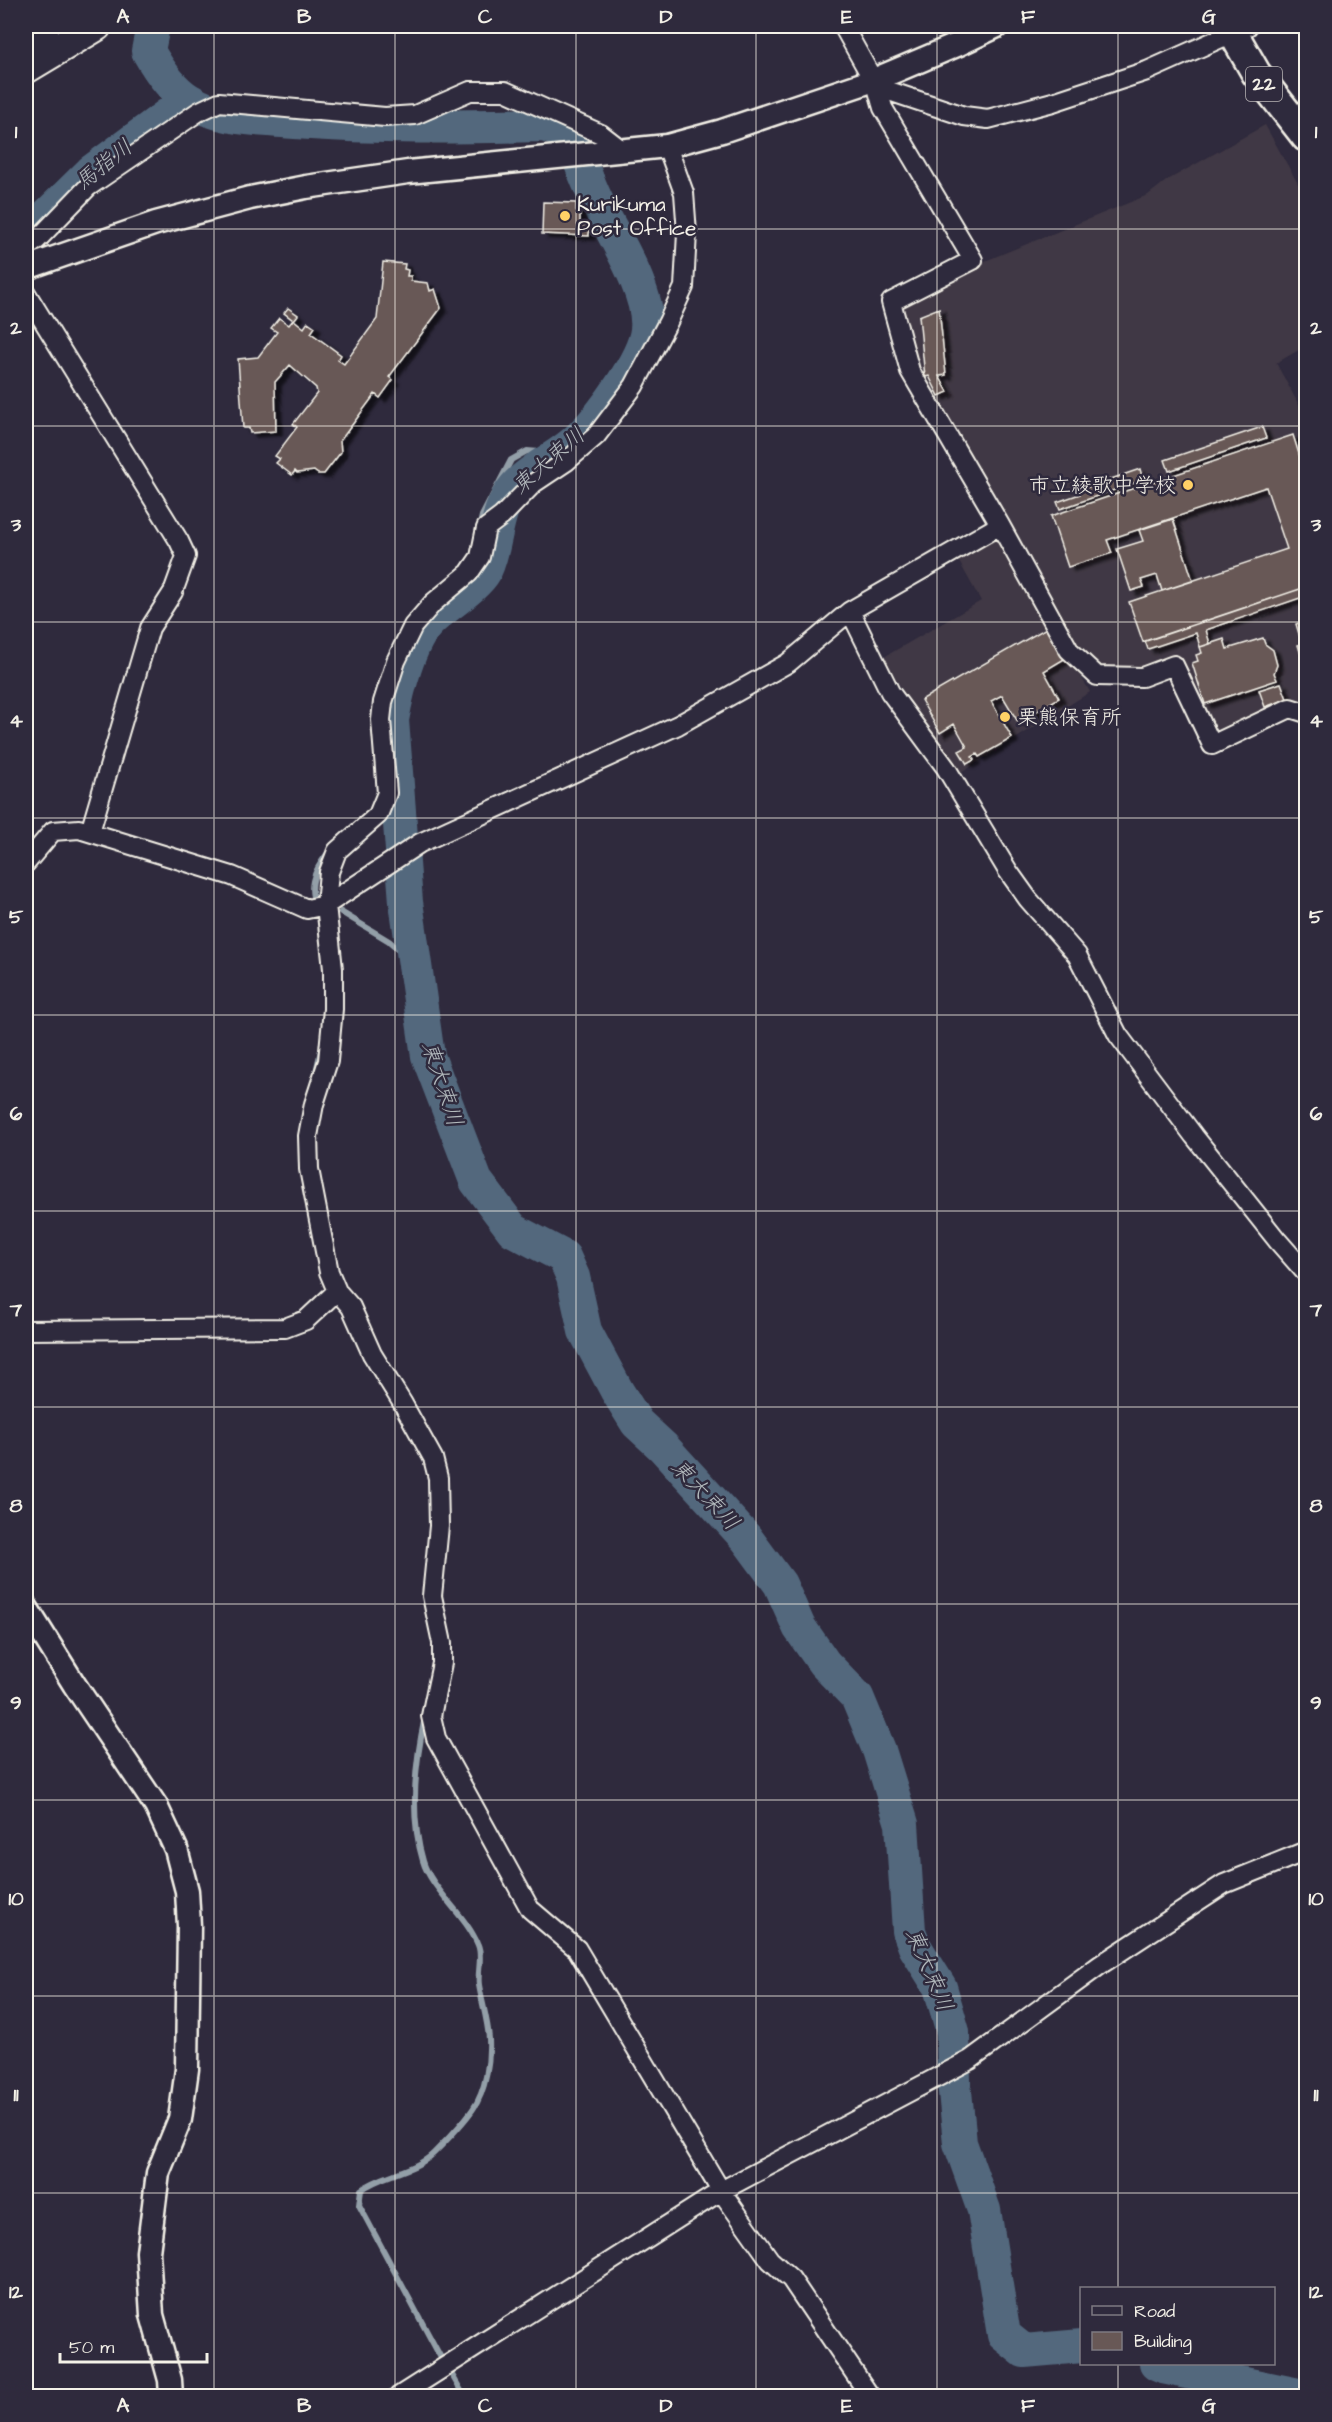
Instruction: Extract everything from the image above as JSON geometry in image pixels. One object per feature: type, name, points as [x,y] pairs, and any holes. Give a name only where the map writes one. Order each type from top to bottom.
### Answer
[{"type":"highway","points":[[26,36],[44,26]]},
{"type":"highway","points":[[26,68],[96,26]]},
{"type":"main road","name":"22","points":[[1237,28],[1256,74],[1306,137]]},
{"type":"street","points":[[843,26],[875,84],[883,108],[972,260],[891,302],[910,371],[1000,525],[1069,650],[1097,676],[1142,677],[1174,665],[1212,745],[1290,708],[1306,712]]},
{"type":"street","points":[[26,268],[156,223],[250,198],[306,187],[408,172],[667,146],[875,84],[997,26]]},
{"type":"street","points":[[875,84],[964,116],[987,119],[1053,102],[1147,71],[1237,28]]},
{"type":"street","points":[[26,248],[37,240],[88,187],[205,108],[219,102],[385,117],[416,115],[470,91],[505,91],[601,134],[623,151]]},
{"type":"street","points":[[667,146],[686,202],[687,233],[684,287],[656,347],[634,386],[596,435],[567,461],[534,483],[486,528],[480,557],[469,573],[433,603],[413,626],[396,661],[383,702],[381,720],[387,792],[378,815],[338,851],[329,872],[326,904],[333,969],[333,1010],[328,1061],[314,1104],[308,1136],[309,1169],[334,1294],[351,1307],[372,1354],[404,1404],[433,1458],[438,1478],[439,1526],[432,1596],[442,1644],[442,1663],[431,1716],[436,1738],[530,1909],[577,1949],[721,2191],[770,2260],[791,2279],[870,2397]]},
{"type":"street","points":[[26,294],[179,541],[186,556],[173,592],[150,628],[90,832]]},
{"type":"street","points":[[26,863],[52,831],[79,829],[232,876],[307,909],[326,904],[420,843],[678,725],[788,663],[850,611],[1000,525]]},
{"type":"street","points":[[850,611],[890,692],[946,768],[1008,871],[1028,899],[1077,955],[1118,1035],[1194,1136],[1306,1273]]},
{"type":"street","points":[[26,1330],[285,1328],[306,1320],[334,1294]]},
{"type":"street","points":[[26,1607],[74,1684],[156,1806],[176,1849],[188,1891],[189,2016],[186,2079],[180,2119],[158,2173],[148,2252],[152,2315],[170,2380],[171,2397]]},
{"type":"street","points":[[399,2397],[721,2191],[970,2060],[1100,1965],[1224,1884],[1306,1851]]},
{"type":"shaded area","points":[[1265,125],[1306,198],[1306,346],[1276,363],[1306,418],[1306,706],[1225,734],[1210,727],[1176,657],[1138,671],[1105,670],[1074,646],[914,366],[898,304],[985,261],[1148,195],[1166,181]]},
{"type":"shaded area","points":[[997,533],[1090,692],[961,773],[903,691],[884,657],[981,601],[956,556]]},
{"type":"building","points":[[543,202],[576,203],[576,211],[580,212],[580,225],[589,225],[589,236],[542,234]]},
{"type":"building","points":[[383,262],[405,264],[404,269],[408,270],[407,276],[411,276],[411,281],[428,283],[430,291],[435,289],[441,308],[389,377],[393,380],[380,398],[375,394],[340,441],[341,452],[324,474],[314,471],[297,473],[295,471],[292,475],[276,463],[280,459],[275,456],[297,427],[293,424],[317,393],[316,388],[290,365],[275,382],[276,431],[250,433],[249,428],[243,428],[238,359],[258,357],[277,332],[271,328],[279,318],[289,325],[293,320],[284,313],[288,308],[298,315],[294,320],[304,328],[308,322],[315,327],[311,333],[341,355],[338,360],[344,364],[377,319]]},
{"type":"building","points":[[939,308],[946,375],[939,376],[948,392],[939,396],[929,376],[925,377],[919,316]]},
{"type":"building","points":[[1262,427],[1266,438],[1169,471],[1165,460]]},
{"type":"building","points":[[1293,435],[1306,476],[1306,587],[1143,642],[1129,602],[1287,549],[1266,487],[1107,540],[1112,553],[1068,567],[1051,516]]},
{"type":"building","points":[[1140,469],[1143,480],[1060,509],[1057,502],[1080,494],[1079,490]]},
{"type":"building","points":[[1173,519],[1193,581],[1162,591],[1157,575],[1141,580],[1144,587],[1131,591],[1117,549],[1143,541],[1139,530]]},
{"type":"building","points":[[1306,587],[1306,596],[1206,630],[1210,644],[1200,647],[1196,633],[1148,649],[1145,641]]},
{"type":"building","points":[[1306,621],[1306,671],[1298,645],[1302,644],[1296,624]]},
{"type":"building","points":[[1048,627],[1066,658],[1044,671],[1059,698],[1018,722],[1002,695],[991,701],[1012,738],[979,757],[977,754],[972,757],[974,760],[967,764],[959,751],[967,747],[954,724],[940,733],[921,700]]},
{"type":"building","points":[[1263,638],[1265,644],[1273,650],[1277,665],[1274,673],[1277,680],[1205,704],[1192,663],[1198,661],[1196,655],[1202,653],[1200,647],[1224,639],[1227,649]]},
{"type":"building","points":[[1281,683],[1287,699],[1265,707],[1259,690]]},
{"type":"waterway","name":"東大束川","points":[[153,26],[148,51],[166,78],[189,100],[201,107],[226,115],[357,125],[450,127],[543,125],[569,133],[596,199],[638,284],[644,300],[647,330],[644,342],[630,371],[610,402],[580,437],[530,473],[508,496],[503,506],[485,571],[475,583],[423,629],[410,653],[401,681],[392,720],[406,902],[428,1056],[476,1181],[513,1230],[564,1257],[573,1277],[585,1331],[637,1423],[663,1447],[746,1538],[780,1584],[799,1627],[824,1663],[857,1697],[879,1750],[902,1824],[909,1931],[915,1947],[940,1987],[953,2032],[954,2081],[960,2143],[984,2210],[1004,2335],[1024,2351],[1080,2346]]},
{"type":"waterway","name":"馬指川","points":[[26,236],[91,172],[188,100]]},
{"type":"waterway","points":[[479,528],[482,516],[511,460],[527,451],[539,452],[551,460]]},
{"type":"waterway","points":[[313,897],[312,884],[316,872],[331,849]]},
{"type":"waterway","points":[[341,912],[389,941],[415,964]]},
{"type":"waterway","points":[[316,1072],[321,1050]]},
{"type":"waterway","points":[[425,1717],[418,1752],[415,1789],[419,1843],[423,1861],[433,1882],[473,1934],[478,1945],[479,1985],[489,2039],[488,2066],[477,2102],[449,2138],[418,2165],[379,2180],[361,2190],[359,2205],[441,2358]]},
{"type":"waterway","name":"東大束川","points":[[1158,2365],[1303,2396]]},
{"type":"waterway","points":[[452,2375],[464,2396]]},
{"type":"place","name":"Kurikuma Post Office","points":[[565,216]]},
{"type":"place","name":"市立綾歌中学校","points":[[1188,485]]},
{"type":"place","name":"栗熊保育所","points":[[1005,717]]}]
